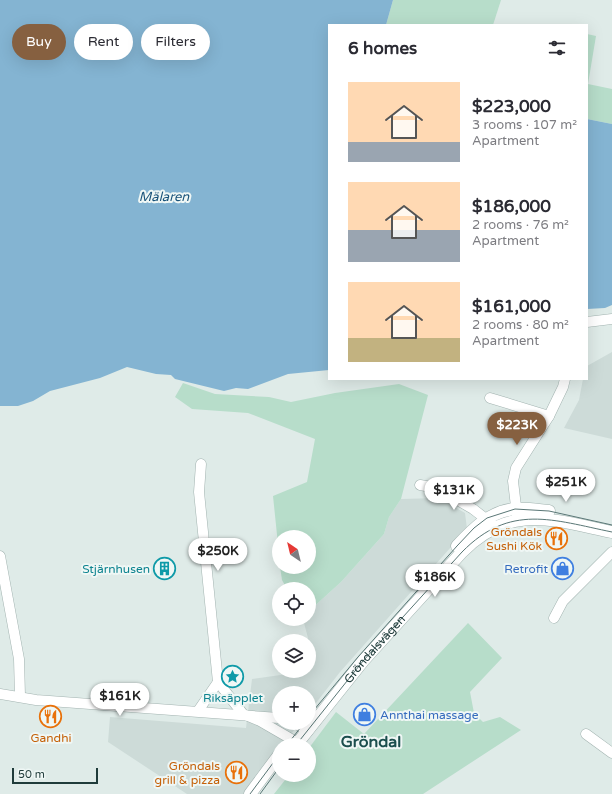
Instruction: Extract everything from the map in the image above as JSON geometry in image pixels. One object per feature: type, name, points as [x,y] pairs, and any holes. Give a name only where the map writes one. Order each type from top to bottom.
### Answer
[{"type":"street","points":[[588,322],[612,319]]},
{"type":"street","points":[[516,514],[513,481],[516,468],[549,416],[563,387],[565,380]]},
{"type":"street","points":[[490,398],[549,416]]},
{"type":"street","points":[[201,464],[199,492],[218,682],[243,714],[260,721],[286,738]]},
{"type":"street","points":[[420,486],[437,488],[491,523]]},
{"type":"street","name":"Gröndalsvägen","points":[[316,707],[358,656],[474,528],[516,514],[549,511],[612,525]]},
{"type":"street","name":"Gröndalsvägen","points":[[516,514],[549,518],[612,532]]},
{"type":"street","name":"Gröndalsvägen","points":[[316,711],[412,606],[491,523]]},
{"type":"street","points":[[554,618],[563,601],[612,552]]},
{"type":"street","points":[[0,556],[19,659],[20,696]]},
{"type":"street","points":[[198,711],[218,682]]},
{"type":"street","points":[[0,694],[20,696],[36,700],[272,717]]},
{"type":"street","points":[[586,734],[612,753]]},
{"type":"street","points":[[250,794],[272,764]]},
{"type":"street","points":[[260,794],[272,778]]},
{"type":"shaded area","points":[[612,352],[612,439],[564,428],[579,400],[583,380],[588,380],[588,365]]},
{"type":"shaded area","points":[[439,498],[465,513],[467,529],[340,672],[316,703],[316,686],[272,686],[272,730],[294,730],[288,738],[272,738],[272,758],[244,794],[187,794],[108,742],[110,717],[246,728],[252,679],[272,676],[272,678],[316,678],[316,634],[307,634],[305,626],[316,626],[316,605],[341,582],[384,534],[389,517],[401,499]]},
{"type":"green space","points":[[393,0],[501,0],[493,24],[386,24]]},
{"type":"green space","points":[[588,34],[596,36],[588,84]]},
{"type":"green space","points":[[588,84],[612,89],[612,124],[588,119]]},
{"type":"green space","points":[[183,383],[215,394],[269,397],[291,402],[335,393],[399,384],[428,395],[401,499],[389,517],[384,534],[341,582],[316,605],[316,582],[283,582],[281,574],[316,574],[316,530],[277,530],[273,496],[307,482],[315,439],[248,413],[192,409],[175,397]]},
{"type":"green space","points":[[468,623],[502,658],[470,692],[474,713],[483,722],[500,717],[521,730],[423,794],[274,794],[283,782],[316,782],[316,739],[336,712],[364,734]]},
{"type":"water","name":"Mälaren","points":[[0,0],[393,0],[386,24],[328,24],[328,370],[288,374],[248,389],[236,388],[224,391],[175,379],[171,375],[156,374],[127,367],[100,378],[50,391],[33,401],[18,406],[0,406]]},
{"type":"water","points":[[588,119],[612,124],[612,305],[605,308],[588,309]]},
{"type":"tram line","points":[[316,708],[358,657],[457,546],[474,528],[487,518],[515,509],[549,511],[612,525]]},
{"type":"tram line","points":[[302,738],[363,661],[462,552],[480,537],[497,527],[515,521],[533,519],[570,523],[612,532]]},
{"type":"tram line","points":[[292,738],[299,730]]},
{"type":"tram line","points":[[250,794],[272,764]]},
{"type":"tram line","points":[[260,794],[272,778]]},
{"type":"place","name":"Gröndals Sushi Kök","points":[[557,539]]},
{"type":"place","name":"Stjärnhusen","points":[[165,569]]},
{"type":"place","name":"Retrofit","points":[[563,569]]},
{"type":"place","name":"Riksäpplet","points":[[233,677]]},
{"type":"place","name":"Annthai massage","points":[[365,715]]},
{"type":"place","name":"Gandhi","points":[[51,717]]},
{"type":"place","name":"Gröndals grill & pizza","points":[[236,773]]},
{"type":"district","name":"Gröndal","points":[[371,741]]}]
